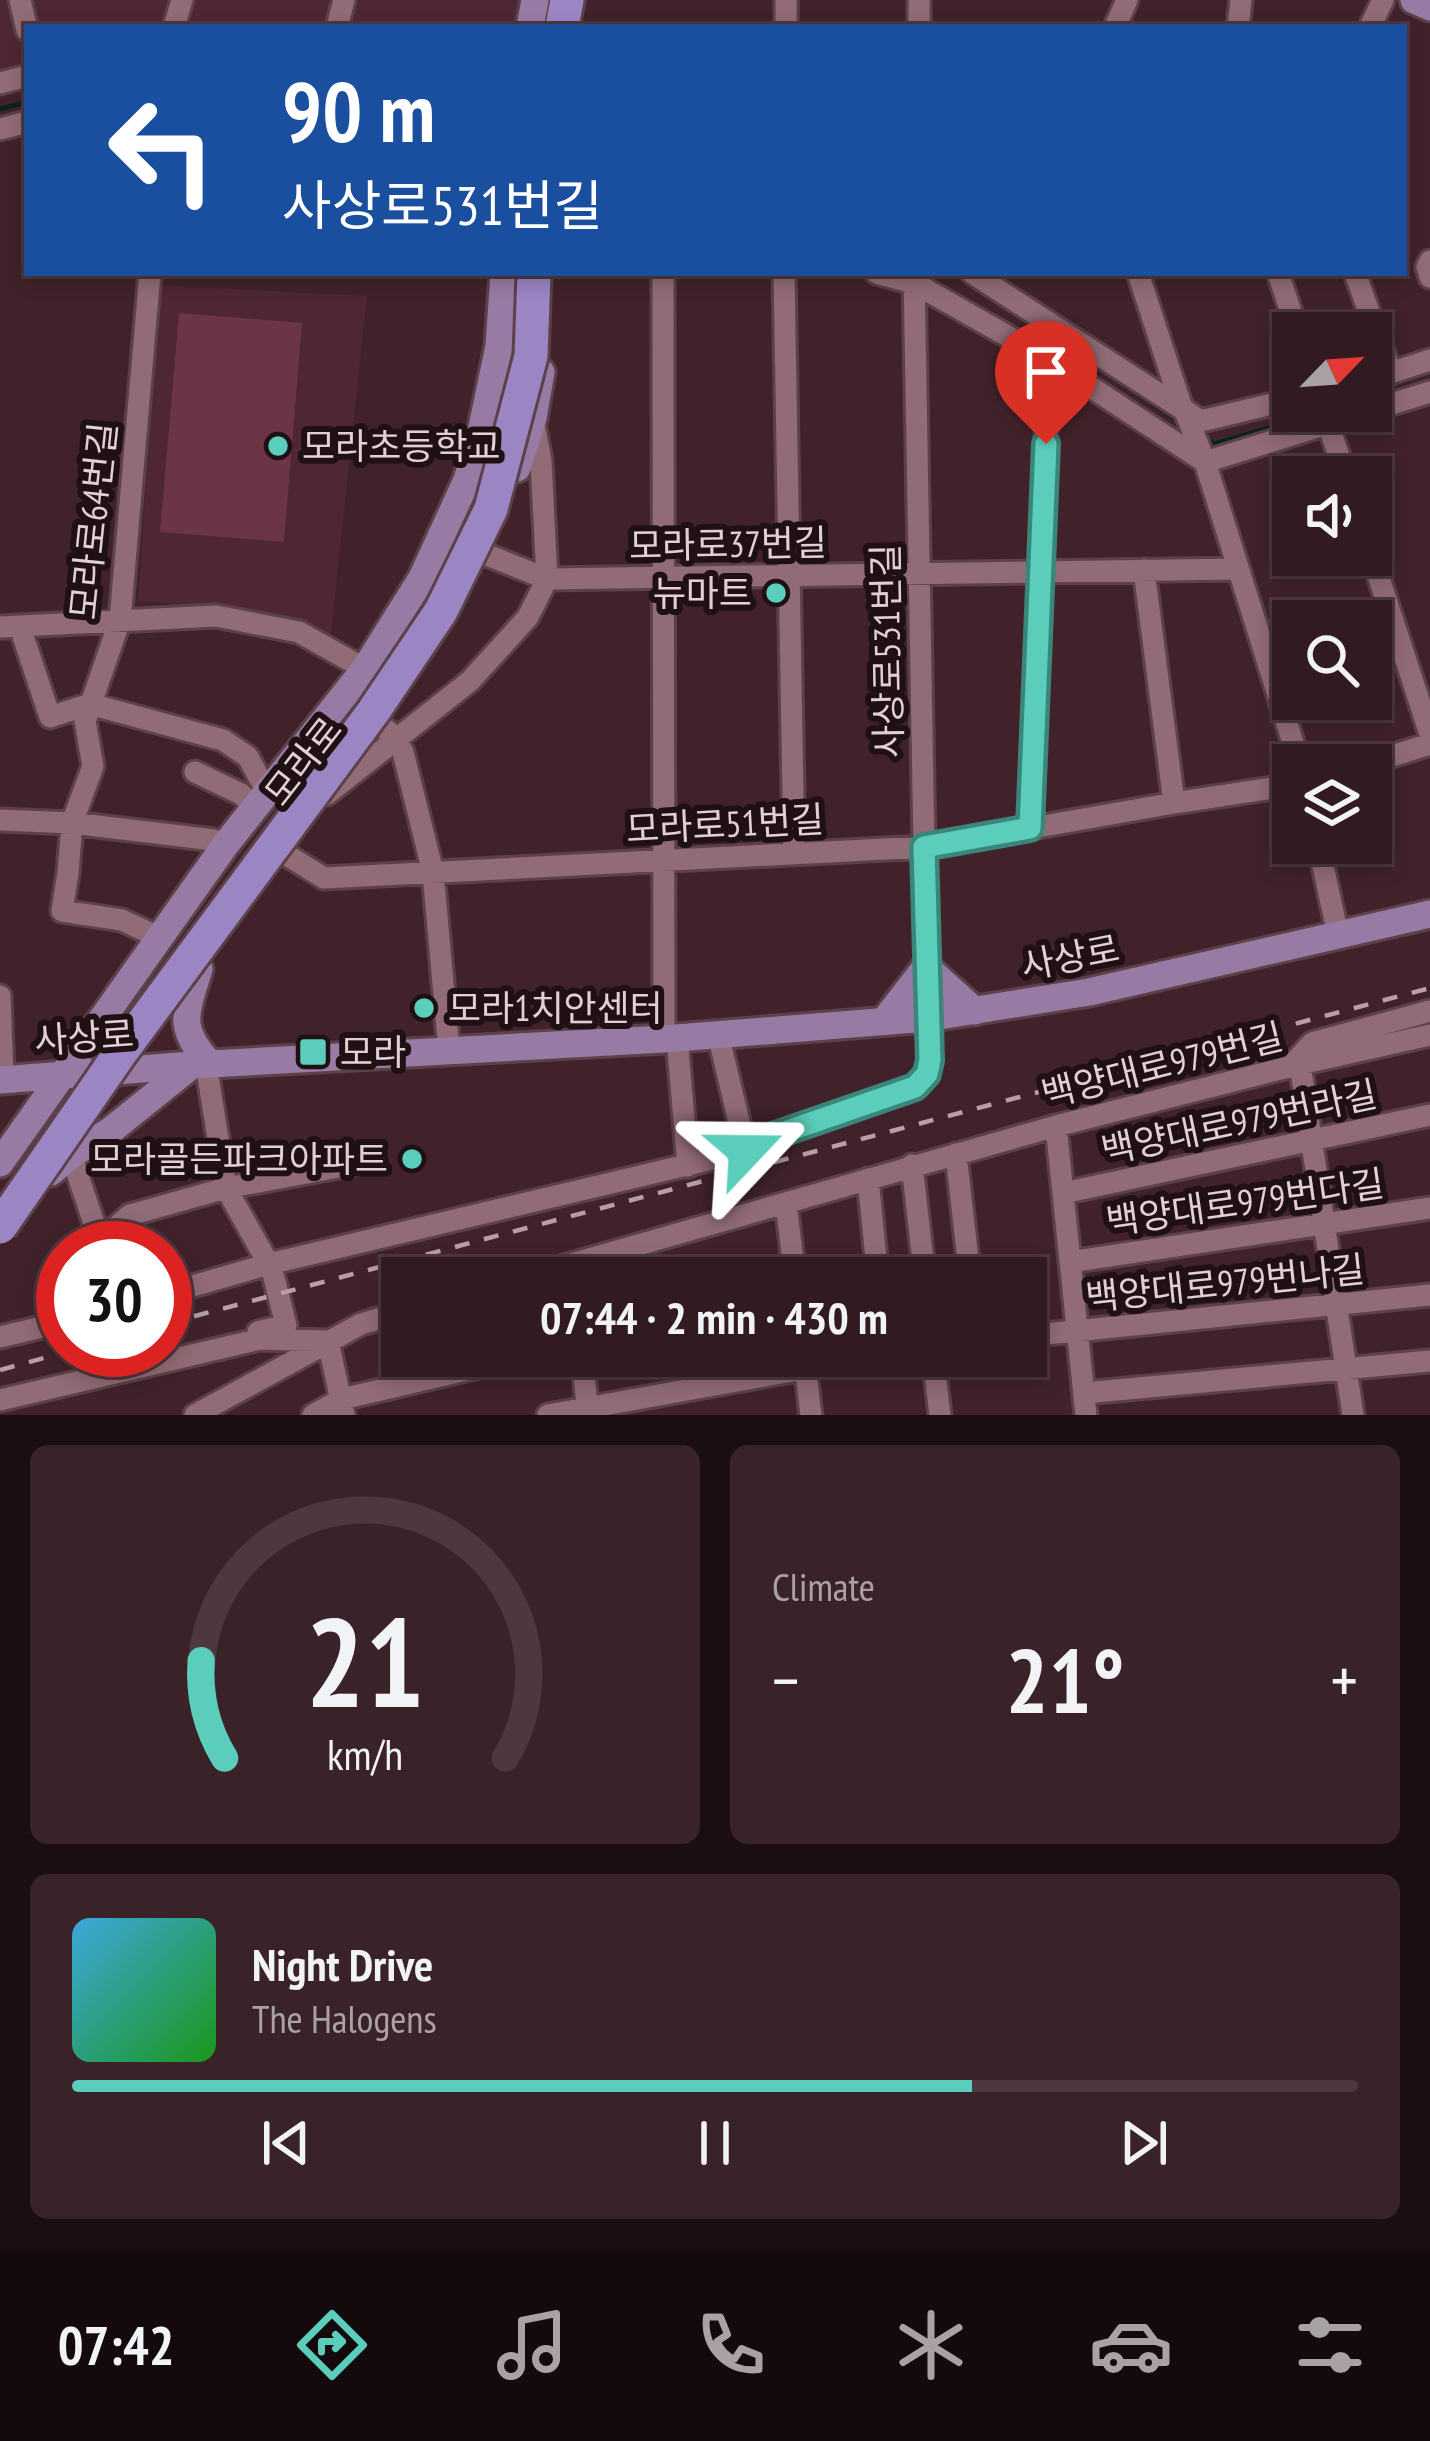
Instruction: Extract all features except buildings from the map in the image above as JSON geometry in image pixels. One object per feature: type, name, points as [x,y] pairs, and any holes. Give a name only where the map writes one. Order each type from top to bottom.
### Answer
[{"type":"highway","name":"모라로","points":[[0,1192],[425,606],[474,502],[513,346],[517,276]]},
{"type":"highway","name":"모라로","points":[[0,1227],[441,611],[490,509],[531,356],[534,276]]},
{"type":"main road","points":[[1414,0],[1430,7]]},
{"type":"main road","name":"모라로","points":[[0,1163],[226,844],[365,669],[422,578],[467,480],[480,437],[499,346],[503,276]]},
{"type":"main road","name":"모라로","points":[[0,1242],[282,851],[326,794],[388,732],[483,554],[516,472],[533,418],[548,276]]},
{"type":"main road","name":"사상로","points":[[10,1079],[927,1018],[1089,992],[1430,914]]},
{"type":"main road","points":[[884,1022],[926,967],[975,1011]]},
{"type":"main road","points":[[61,1163],[203,1064],[191,1044],[185,1016],[199,969]]},
{"type":"main road","points":[[10,1079],[41,1106]]},
{"type":"street","points":[[1430,261],[1430,278]]},
{"type":"street","name":"모라로64번길","points":[[150,276],[120,620],[85,721],[94,766],[71,823],[62,911],[122,920],[160,938]]},
{"type":"street","points":[[663,276],[664,860],[670,1038],[688,1166]]},
{"type":"street","points":[[784,276],[794,854]]},
{"type":"street","points":[[977,276],[1201,421],[1272,404]]},
{"type":"street","points":[[1139,276],[1205,462],[1293,744]]},
{"type":"street","points":[[1279,276],[1291,312]]},
{"type":"street","points":[[1356,276],[1365,312]]},
{"type":"street","points":[[914,278],[1048,358],[1205,462]]},
{"type":"street","name":"사상로531번길","points":[[192,1286],[746,1151],[773,1136],[915,1087],[927,1074],[914,278]]},
{"type":"street","points":[[1030,828],[1048,358]]},
{"type":"street","points":[[1392,372],[1430,360]]},
{"type":"street","points":[[1392,402],[1430,392]]},
{"type":"street","points":[[449,1050],[433,872],[403,752],[388,732],[470,681],[528,617],[547,579],[542,461],[533,418]]},
{"type":"street","points":[[1205,462],[1290,432]]},
{"type":"street","name":"모라로37번길","points":[[443,536],[547,579],[1238,568]]},
{"type":"street","points":[[1144,570],[1174,802]]},
{"type":"street","points":[[1378,576],[1430,734]]},
{"type":"street","points":[[262,801],[248,757],[223,740],[90,704],[50,717],[10,627],[216,616],[299,632],[365,669]]},
{"type":"street","points":[[1392,756],[1430,744]]},
{"type":"street","name":"모라로","points":[[195,772],[262,801]]},
{"type":"street","name":"모라로51번길","points":[[282,851],[324,878],[924,847],[1272,788]]},
{"type":"street","points":[[0,820],[71,823],[226,844]]},
{"type":"street","points":[[1323,864],[1338,934]]},
{"type":"street","points":[[0,996],[10,1079]]},
{"type":"street","points":[[1353,1415],[1295,1065],[1312,1043],[1430,1011]]},
{"type":"street","points":[[718,1034],[746,1151]]},
{"type":"street","name":"백양대로979번길","points":[[617,1257],[912,1165],[1295,1065],[1430,1035]]},
{"type":"street","points":[[203,1064],[226,1188],[269,1264],[286,1325],[260,1330],[251,1341]]},
{"type":"street","name":"백양대로979번라길","points":[[1063,1193],[1430,1115]]},
{"type":"street","points":[[1056,1126],[1085,1404],[1430,1361]]},
{"type":"street","points":[[956,1154],[968,1257]]},
{"type":"street","points":[[61,1163],[89,1221]]},
{"type":"street","points":[[124,1221],[130,1215],[226,1188],[354,1164]]},
{"type":"street","points":[[912,1165],[923,1257]]},
{"type":"street","points":[[868,1179],[876,1257]]},
{"type":"street","points":[[786,1204],[792,1257]]},
{"type":"street","name":"백양대로979번다길","points":[[1070,1262],[1430,1208]]},
{"type":"street","name":"백양대로979번나길","points":[[1047,1334],[1430,1295]]},
{"type":"street","points":[[195,1415],[328,1341],[381,1318]]},
{"type":"street","points":[[0,1336],[36,1328]]},
{"type":"street","points":[[0,1400],[251,1341],[328,1341]]},
{"type":"street","points":[[328,1341],[343,1407]]},
{"type":"street","points":[[314,1415],[451,1377]]},
{"type":"street","points":[[584,1377],[587,1412]]},
{"type":"street","points":[[548,1415],[587,1412],[740,1377]]},
{"type":"street","points":[[807,1377],[811,1415]]},
{"type":"street","points":[[935,1377],[940,1415]]},
{"type":"shaded area","points":[[0,0],[524,0],[519,24],[24,24],[24,70],[0,76]]},
{"type":"shaded area","points":[[159,285],[367,296],[331,634],[229,608],[138,601]]},
{"type":"shaded area","points":[[179,313],[302,323],[284,542],[160,532]]},
{"type":"waterway","points":[[0,109],[24,103]]},
{"type":"waterway","points":[[958,276],[966,281]]},
{"type":"waterway","points":[[1046,333],[1182,423]]},
{"type":"waterway","points":[[1392,392],[1430,381]]},
{"type":"waterway","points":[[1207,439],[1214,444],[1272,427]]},
{"type":"railway","points":[[192,1317],[1430,988]]},
{"type":"railway","points":[[0,1370],[36,1360]]},
{"type":"place","name":"모라초등학교","points":[[278,446]]},
{"type":"place","name":"뉴마트","points":[[776,593]]},
{"type":"place","name":"모라1치안센터","points":[[424,1008]]},
{"type":"place","name":"모라","points":[[313,1052]]},
{"type":"place","name":"모라골든파크아파트","points":[[412,1159]]},
{"type":"route","points":[[746,1151],[773,1136],[915,1087],[927,1074],[924,847],[1030,828],[1046,444]]}]
